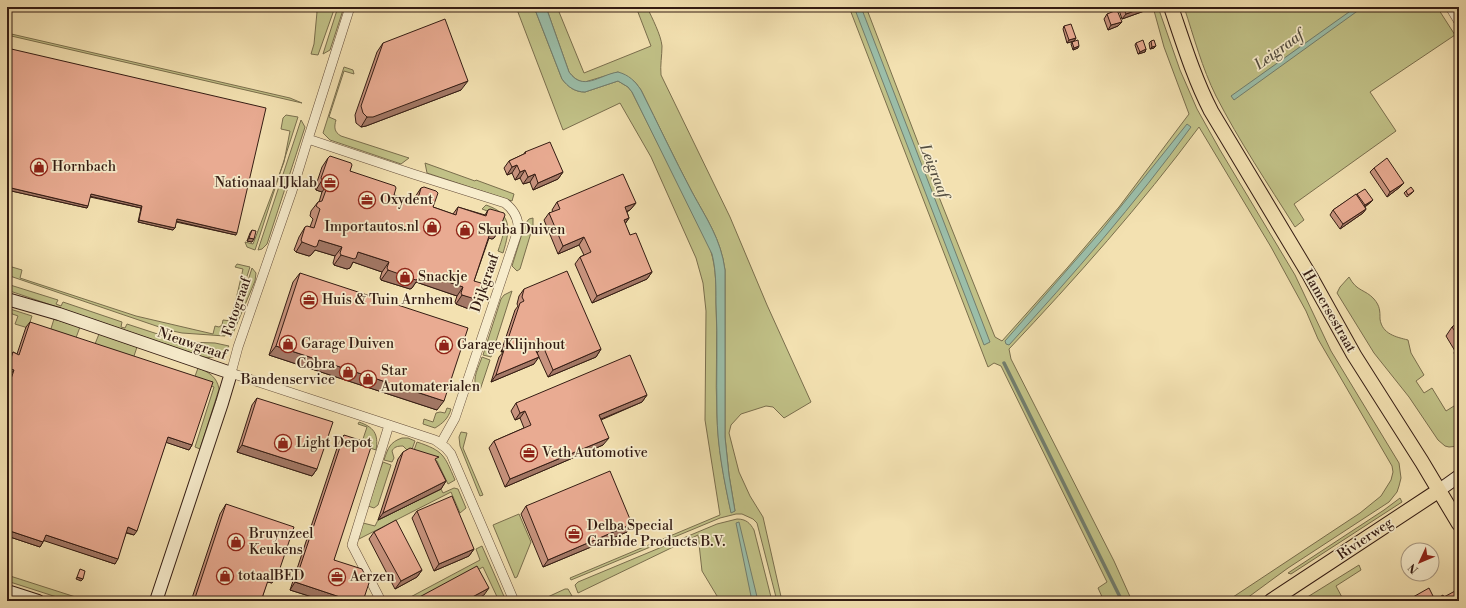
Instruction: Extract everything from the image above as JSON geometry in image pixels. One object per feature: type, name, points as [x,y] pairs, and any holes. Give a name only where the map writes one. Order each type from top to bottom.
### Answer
[{"type":"main road","name":"Hamersestraat","points":[[1171,7],[1191,66],[1211,111],[1310,276],[1354,356],[1422,462],[1459,524]]},
{"type":"main road","name":"Rivierweg","points":[[1271,601],[1438,491]]},
{"type":"street","points":[[308,139],[350,7]]},
{"type":"street","points":[[1450,7],[1459,22]]},
{"type":"street","name":"Fotograaf","points":[[231,373],[238,347],[292,191],[308,139]]},
{"type":"street","name":"Dijkgraaf","points":[[308,139],[505,203],[517,218],[518,230],[455,418],[441,443]]},
{"type":"street","name":"Nieuwgraaf","points":[[7,299],[59,314],[231,373],[156,601]]},
{"type":"street","points":[[231,373],[441,443],[451,454],[514,601]]},
{"type":"street","points":[[381,601],[352,545],[389,425]]},
{"type":"street","name":"Rivierweg","points":[[1438,491],[1459,476]]},
{"type":"street","points":[[7,591],[38,601]]},
{"type":"green space","points":[[314,7],[335,7],[318,55],[311,54],[314,44],[317,12],[313,10]]},
{"type":"green space","points":[[338,7],[344,7],[330,50],[323,54]]},
{"type":"green space","points":[[516,7],[534,7],[562,79],[569,87],[585,92],[618,81],[628,87],[632,92],[708,243],[713,258],[716,280],[716,402],[720,452],[731,512],[735,511],[725,437],[725,270],[720,248],[712,229],[685,179],[641,90],[635,82],[618,72],[585,82],[574,77],[569,72],[546,7],[557,7],[584,73],[651,46],[636,7],[647,7],[654,21],[662,46],[661,75],[730,217],[767,305],[811,402],[784,418],[773,407],[766,406],[741,414],[731,425],[729,433],[739,472],[750,496],[763,517],[782,601],[777,601],[757,523],[753,519],[742,514],[720,518],[571,580],[570,578],[720,515],[705,420],[706,311],[703,283],[696,258],[651,157],[620,103],[563,130]]},
{"type":"green space","points":[[849,7],[866,7],[935,187],[995,337],[1002,341],[1119,207],[1189,114],[1164,47],[1153,7],[1158,7],[1180,70],[1197,109],[1295,275],[1331,351],[1399,463],[1401,478],[1399,486],[1397,492],[1389,502],[1288,568],[1243,601],[1227,601],[1360,513],[1381,496],[1391,480],[1393,472],[1392,466],[1318,339],[1306,311],[1271,247],[1199,127],[1131,213],[1009,349],[1011,359],[1114,561],[1132,601],[1104,601],[1098,588],[1107,582],[1001,366],[994,363],[988,367]]},
{"type":"green space","points":[[1184,7],[1437,7],[1455,35],[1370,92],[1396,131],[1294,204],[1304,220],[1295,227],[1244,146],[1216,96],[1202,63]]},
{"type":"green space","points":[[7,33],[290,98],[302,103],[7,35]]},
{"type":"green space","points":[[344,67],[353,70],[354,74],[344,71],[329,117],[336,120],[336,131],[341,136],[409,158],[401,164],[330,140],[323,133]]},
{"type":"green space","points":[[286,115],[298,117],[285,158],[290,131],[281,129],[283,118]]},
{"type":"green space","points":[[301,120],[305,127],[267,244],[262,249],[258,250]]},
{"type":"green space","points":[[425,163],[514,194],[512,201],[427,173]]},
{"type":"green space","points":[[280,171],[255,250],[247,247],[245,242],[253,244]]},
{"type":"green space","points":[[486,205],[501,213],[505,218],[508,230],[503,253],[498,251],[503,236],[504,225],[497,216],[482,209]]},
{"type":"green space","points":[[533,218],[533,226],[520,269],[517,271],[512,266],[525,224],[529,219]]},
{"type":"green space","points":[[237,264],[250,267],[228,335],[226,334],[225,336],[182,333],[168,330],[7,275],[7,270],[12,267],[22,270],[20,278],[136,316],[213,334],[215,326],[219,327],[222,325],[223,320],[231,321],[243,269],[235,267]]},
{"type":"green space","points":[[252,268],[256,273],[255,281],[230,338]]},
{"type":"green space","points":[[1349,277],[1358,288],[1371,296],[1376,302],[1380,313],[1381,324],[1384,328],[1394,336],[1408,340],[1411,353],[1424,375],[1416,381],[1424,393],[1432,388],[1446,411],[1454,406],[1459,408],[1459,446],[1445,446],[1438,440],[1409,397],[1374,353],[1337,293]]},
{"type":"green space","points":[[7,284],[58,300],[56,304],[61,306],[63,302],[122,322],[121,327],[125,328],[127,324],[179,341],[178,344],[185,346],[187,342],[215,343],[229,346],[218,356],[203,357],[10,291],[7,289]]},
{"type":"green space","points":[[512,291],[491,357],[483,355],[501,299],[504,295]]},
{"type":"green space","points":[[7,308],[32,316],[28,328],[15,324],[18,316],[7,312]]},
{"type":"green space","points":[[54,319],[80,327],[74,343],[49,335]]},
{"type":"green space","points":[[99,334],[137,347],[132,362],[93,349]]},
{"type":"green space","points":[[482,357],[490,360],[480,390],[475,383],[475,379]]},
{"type":"green space","points":[[198,368],[206,371],[214,378],[219,389],[200,449],[195,447],[214,387],[194,379]]},
{"type":"green space","points":[[447,408],[451,409],[445,420],[435,428],[423,424],[424,419],[433,422],[436,413],[445,413]]},
{"type":"green space","points":[[359,422],[368,426],[376,435],[376,450],[361,445],[367,427],[358,424]]},
{"type":"green space","points":[[461,432],[467,433],[463,448],[483,495],[480,496],[460,446],[459,437]]},
{"type":"green space","points":[[402,438],[408,438],[415,441],[411,452],[403,446],[397,447],[392,451],[394,458],[392,462],[384,460],[390,446],[395,441]]},
{"type":"green space","points":[[417,442],[433,448],[442,455],[455,480],[448,484],[437,461],[413,453]]},
{"type":"green space","points":[[383,462],[391,465],[378,505],[374,508],[368,506]]},
{"type":"green space","points":[[454,488],[458,489],[466,508],[460,513],[451,492],[357,540],[363,523],[375,526],[378,520],[441,489],[443,493]]},
{"type":"green space","points":[[1400,498],[1402,502],[1291,574],[1288,573],[1384,510]]},
{"type":"green space","points":[[519,514],[531,542],[517,577],[515,578],[493,525]]},
{"type":"green space","points":[[737,519],[747,522],[754,530],[772,601],[720,601],[702,571],[698,535],[578,593],[575,585],[578,582],[717,524]]},
{"type":"green space","points":[[482,546],[506,601],[499,601],[483,567],[420,601],[403,601],[480,560],[476,549]]},
{"type":"green space","points":[[1359,565],[1361,570],[1336,586],[1344,601],[1301,601]]},
{"type":"green space","points":[[7,575],[88,601],[69,601],[7,581]]},
{"type":"green space","points":[[568,589],[572,596],[563,601],[539,601]]},
{"type":"shaded area","points":[[534,7],[546,7],[569,72],[574,78],[586,82],[618,72],[629,77],[641,90],[692,192],[708,220],[720,248],[725,270],[725,437],[735,511],[731,513],[723,476],[717,425],[716,284],[712,254],[632,92],[628,87],[618,81],[585,92],[569,87],[562,79]]},
{"type":"shaded area","points":[[854,7],[861,7],[990,342],[984,345]]},
{"type":"shaded area","points":[[1356,7],[1363,7],[1234,100],[1231,96]]},
{"type":"shaded area","points":[[1187,124],[1191,127],[1126,211],[1033,319],[1009,345],[1006,344],[1005,341],[1102,230]]},
{"type":"shaded area","points":[[739,522],[758,601],[752,601],[736,523]]},
{"type":"building","points":[[1123,7],[1145,7],[1126,14]]},
{"type":"building","points":[[1117,10],[1122,22],[1111,25],[1107,14]]},
{"type":"building","points":[[445,19],[468,81],[373,117],[367,117],[363,113],[361,106],[383,43]]},
{"type":"building","points":[[1071,24],[1076,38],[1069,40],[1064,26]]},
{"type":"building","points":[[1078,40],[1079,46],[1074,48],[1072,42]]},
{"type":"building","points":[[1143,40],[1146,49],[1140,52],[1136,43]]},
{"type":"building","points":[[1154,40],[1156,46],[1152,47],[1151,41]]},
{"type":"building","points":[[7,48],[266,108],[237,233],[177,219],[175,228],[139,220],[142,206],[91,194],[88,206],[7,187]]},
{"type":"building","points":[[550,142],[563,172],[538,183],[535,174],[528,177],[525,170],[520,172],[517,165],[512,167],[509,161],[526,153],[525,152]]},
{"type":"building","points":[[330,156],[351,163],[352,165],[350,171],[395,186],[396,188],[394,195],[417,202],[421,188],[424,187],[438,193],[433,207],[456,215],[458,207],[486,216],[488,210],[490,209],[504,213],[505,215],[500,228],[498,229],[492,227],[474,281],[481,283],[482,285],[477,298],[475,299],[462,295],[461,293],[463,287],[420,272],[418,279],[416,280],[388,270],[387,268],[389,262],[358,252],[356,258],[354,259],[341,255],[340,253],[342,247],[319,240],[317,246],[315,247],[302,242],[301,240],[305,227],[307,226],[314,228],[320,209],[316,206],[318,202],[322,201],[329,182],[322,180],[321,178]]},
{"type":"building","points":[[1387,158],[1404,183],[1390,192],[1374,168]]},
{"type":"building","points":[[623,174],[636,203],[625,207],[629,218],[624,220],[630,235],[636,233],[652,272],[597,296],[580,257],[591,252],[584,237],[563,246],[549,213],[560,209],[557,202]]},
{"type":"building","points":[[1411,187],[1414,191],[1408,195],[1406,191]]},
{"type":"building","points":[[1365,189],[1373,200],[1365,205],[1357,194]]},
{"type":"building","points":[[1356,194],[1366,209],[1343,224],[1333,210]]},
{"type":"building","points":[[252,230],[256,231],[254,239],[249,238]]},
{"type":"building","points":[[567,271],[601,349],[553,370],[543,346],[535,349],[539,357],[496,375],[504,350],[511,347],[509,343],[506,345],[520,303],[524,301],[522,297],[524,289]]},
{"type":"building","points":[[300,273],[468,328],[444,401],[276,346]]},
{"type":"building","points":[[30,322],[213,382],[192,445],[168,437],[137,531],[128,527],[118,559],[46,535],[43,542],[7,530],[7,391],[14,370],[8,368],[13,352],[19,355]]},
{"type":"building","points":[[1459,322],[1459,337],[1452,327]]},
{"type":"building","points":[[630,355],[647,395],[599,415],[609,438],[510,479],[494,441],[531,425],[525,411],[520,413],[516,403]]},
{"type":"building","points":[[257,398],[333,422],[317,469],[242,445]]},
{"type":"building","points":[[344,435],[372,444],[334,560],[362,569],[369,583],[363,601],[352,601],[295,582]]},
{"type":"building","points":[[410,448],[439,457],[435,459],[446,481],[383,513],[403,452]]},
{"type":"building","points":[[610,471],[632,524],[548,560],[526,506]]},
{"type":"building","points":[[452,496],[474,549],[439,564],[417,511]]},
{"type":"building","points":[[226,504],[294,527],[278,574],[271,572],[261,601],[194,601]]},
{"type":"building","points":[[396,520],[422,570],[401,581],[374,532]]},
{"type":"building","points":[[477,566],[489,588],[465,601],[412,601]]},
{"type":"building","points":[[80,569],[85,571],[83,579],[77,577]]},
{"type":"building","points":[[1429,588],[1435,600],[1406,601]]},
{"type":"building","points":[[1455,591],[1459,601],[1433,601],[1443,595],[1444,597]]},
{"type":"waterway","points":[[1004,363],[1122,601]]},
{"type":"place","name":"Hornbach","points":[[39,167]]},
{"type":"place","name":"Nationaal IJklab","points":[[330,183]]},
{"type":"place","name":"Oxydent","points":[[367,200]]},
{"type":"place","name":"Importautos.nl","points":[[432,227]]},
{"type":"place","name":"Skuba Duiven","points":[[465,230]]},
{"type":"place","name":"Snackje","points":[[405,277]]},
{"type":"place","name":"Huis & Tuin Arnhem","points":[[309,300]]},
{"type":"place","name":"Garage Duiven","points":[[288,344]]},
{"type":"place","name":"Garage Klijnhout","points":[[444,345]]},
{"type":"place","name":"Cobra Bandenservice","points":[[348,372]]},
{"type":"place","name":"Star Automaterialen","points":[[368,379]]},
{"type":"place","name":"Light Depot","points":[[283,443]]},
{"type":"place","name":"Veth Automotive","points":[[529,453]]},
{"type":"place","name":"Delba Special Carbide Products B.V.","points":[[574,534]]},
{"type":"place","name":"Bruynzeel Keukens","points":[[236,542]]},
{"type":"place","name":"totaalBED","points":[[225,576]]},
{"type":"place","name":"Aerzen","points":[[337,577]]},
{"type":"water label","name":"Leigraaf","points":[[1279,50]]},
{"type":"water label","name":"Leigraaf","points":[[934,171]]}]
